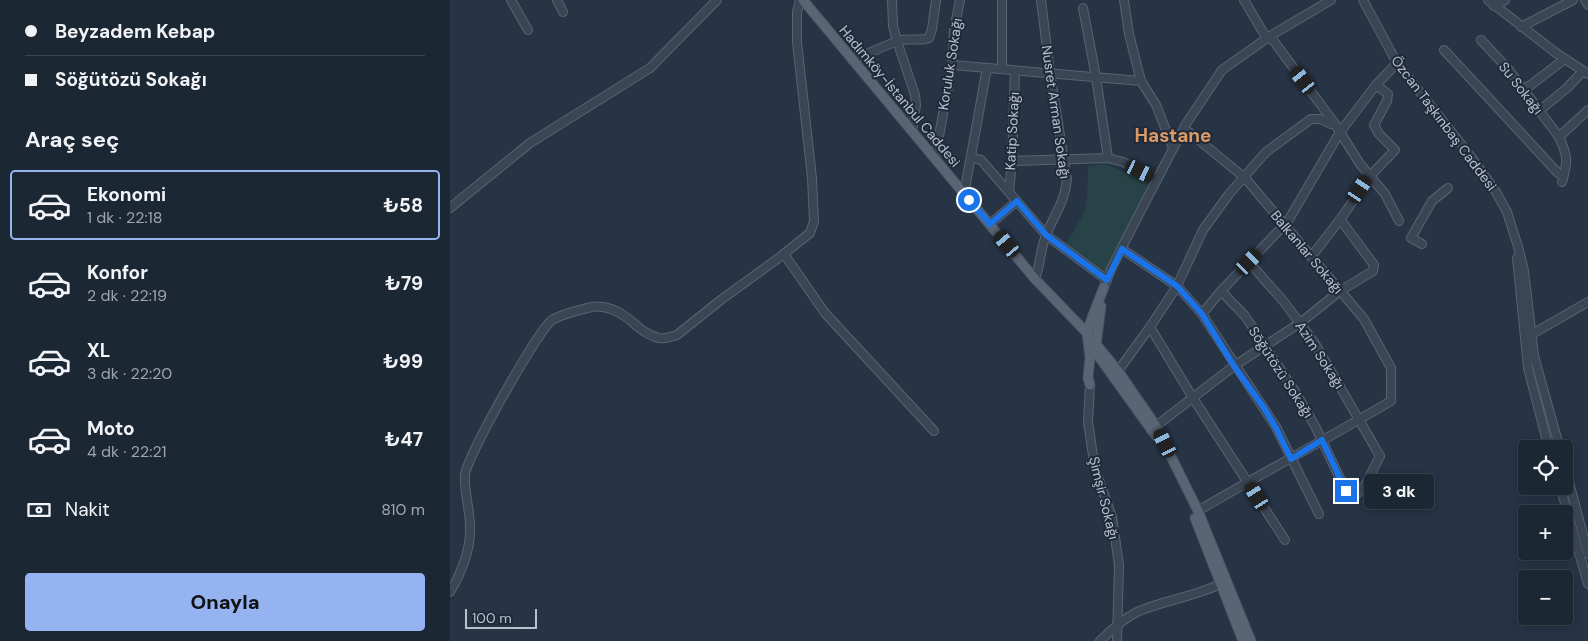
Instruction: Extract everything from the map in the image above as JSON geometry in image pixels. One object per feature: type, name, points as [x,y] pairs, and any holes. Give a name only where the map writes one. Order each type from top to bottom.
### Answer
[{"type":"main road","name":"Hadımköy-İstanbul Caddesi","points":[[802,0],[1035,279],[1087,333],[1093,346],[1156,436],[1195,518],[1242,641]]},
{"type":"main road","name":"Hadımköy-İstanbul Caddesi","points":[[1035,279],[1051,302],[1118,370],[1156,426],[1198,511],[1251,641]]},
{"type":"main road","points":[[1087,333],[1105,283]]},
{"type":"main road","points":[[1090,385],[1093,346],[1105,283]]},
{"type":"street","points":[[511,0],[528,30]]},
{"type":"street","points":[[557,0],[563,12]]},
{"type":"street","points":[[450,208],[530,143],[650,68],[716,0]]},
{"type":"street","points":[[450,592],[456,582],[467,551],[470,529],[464,473],[510,382],[536,340],[552,320],[595,306],[613,309],[630,318],[646,333],[658,338],[668,338],[677,335],[810,233],[814,221],[806,117],[797,42],[797,12],[802,0]]},
{"type":"street","points":[[892,0],[893,26],[916,105],[912,131]]},
{"type":"street","points":[[852,60],[903,38],[918,40],[929,38],[936,0]]},
{"type":"street","name":"Koruluk Sokağı","points":[[935,158],[952,65],[954,30],[960,0]]},
{"type":"street","points":[[1002,0],[1002,70]]},
{"type":"street","name":"Nusret Arman Sokağı","points":[[1035,279],[1046,235],[1066,193],[1067,179],[1050,74],[1041,0]]},
{"type":"street","points":[[1124,0],[1128,34],[1141,81],[1156,105],[1173,148]]},
{"type":"street","points":[[1244,0],[1268,38],[1335,124],[1360,164],[1385,194],[1399,221]]},
{"type":"street","points":[[971,157],[980,160],[1046,235],[1105,283],[1173,148],[1222,70],[1268,38],[1331,0]]},
{"type":"street","name":"Özcan Taşkınbaş Caddesi","points":[[1359,0],[1382,42],[1388,46]]},
{"type":"street","name":"Özcan Taşkınbaş Caddesi","points":[[1363,0],[1397,63],[1472,158],[1503,204],[1512,227],[1528,337]]},
{"type":"street","points":[[1491,3],[1504,0]]},
{"type":"street","points":[[1522,27],[1573,0]]},
{"type":"street","points":[[1585,0],[1588,5]]},
{"type":"street","points":[[1491,3],[1586,73],[1539,111]]},
{"type":"street","points":[[1082,8],[1096,77],[1108,158]]},
{"type":"street","name":"Su Sokağı","points":[[1481,40],[1509,70],[1559,137],[1568,164],[1562,182]]},
{"type":"street","points":[[1444,50],[1558,173]]},
{"type":"street","points":[[1524,90],[1565,59]]},
{"type":"street","points":[[1202,314],[1221,291],[1288,221],[1340,132],[1376,85],[1397,63]]},
{"type":"street","points":[[952,65],[1141,81]]},
{"type":"street","points":[[964,194],[987,68]]},
{"type":"street","name":"Katip Sokağı","points":[[1008,192],[1012,161],[1015,70]]},
{"type":"street","points":[[1311,257],[1370,176],[1394,150],[1379,134],[1374,124],[1387,101],[1388,94],[1376,85]]},
{"type":"street","points":[[1559,137],[1588,110]]},
{"type":"street","points":[[1118,370],[1177,286],[1203,230],[1229,194],[1266,152],[1311,119],[1320,119],[1335,124]]},
{"type":"street","name":"Balkanlar Sokağı","points":[[1184,128],[1244,178],[1364,319],[1391,368],[1391,401],[1359,420]]},
{"type":"street","points":[[1012,161],[1108,158],[1123,162],[1157,179]]},
{"type":"street","points":[[1422,244],[1411,238],[1432,201],[1448,188]]},
{"type":"street","points":[[990,224],[1017,201]]},
{"type":"street","points":[[1156,426],[1234,366],[1300,323],[1340,291],[1373,271],[1374,265],[1340,219]]},
{"type":"street","points":[[1122,249],[1177,286],[1202,314],[1276,428],[1319,514]]},
{"type":"street","points":[[784,254],[825,314],[934,431]]},
{"type":"street","name":"Azim Sokağı","points":[[1249,262],[1284,302],[1324,358],[1380,456]]},
{"type":"street","name":"Söğütözü Sokağı","points":[[1221,291],[1245,316],[1266,346],[1322,440],[1346,491],[1357,494],[1365,485],[1380,456]]},
{"type":"street","points":[[1528,337],[1588,302]]},
{"type":"street","points":[[1150,327],[1193,398],[1285,540]]},
{"type":"street","points":[[1528,337],[1528,368],[1547,440]]},
{"type":"street","points":[[1528,337],[1557,440]]},
{"type":"street","name":"Şimşir Sokağı","points":[[1090,385],[1088,422],[1095,470],[1112,517],[1119,564],[1116,641]]},
{"type":"street","points":[[1198,511],[1248,481],[1359,420]]},
{"type":"street","points":[[1563,495],[1588,584]]},
{"type":"street","points":[[1572,495],[1588,554]]},
{"type":"street","points":[[1100,641],[1137,612],[1220,584]]},
{"type":"green space","points":[[1105,164],[1148,182],[1148,187],[1111,264],[1101,275],[1065,245],[1084,213],[1087,199],[1088,166]]},
{"type":"district","name":"Hastane","points":[[1173,135]]},
{"type":"route","points":[[969,200],[990,224],[1017,201],[1046,235],[1107,280],[1122,249],[1177,286],[1202,314],[1234,366],[1264,408],[1291,459],[1322,440],[1346,491]]}]
